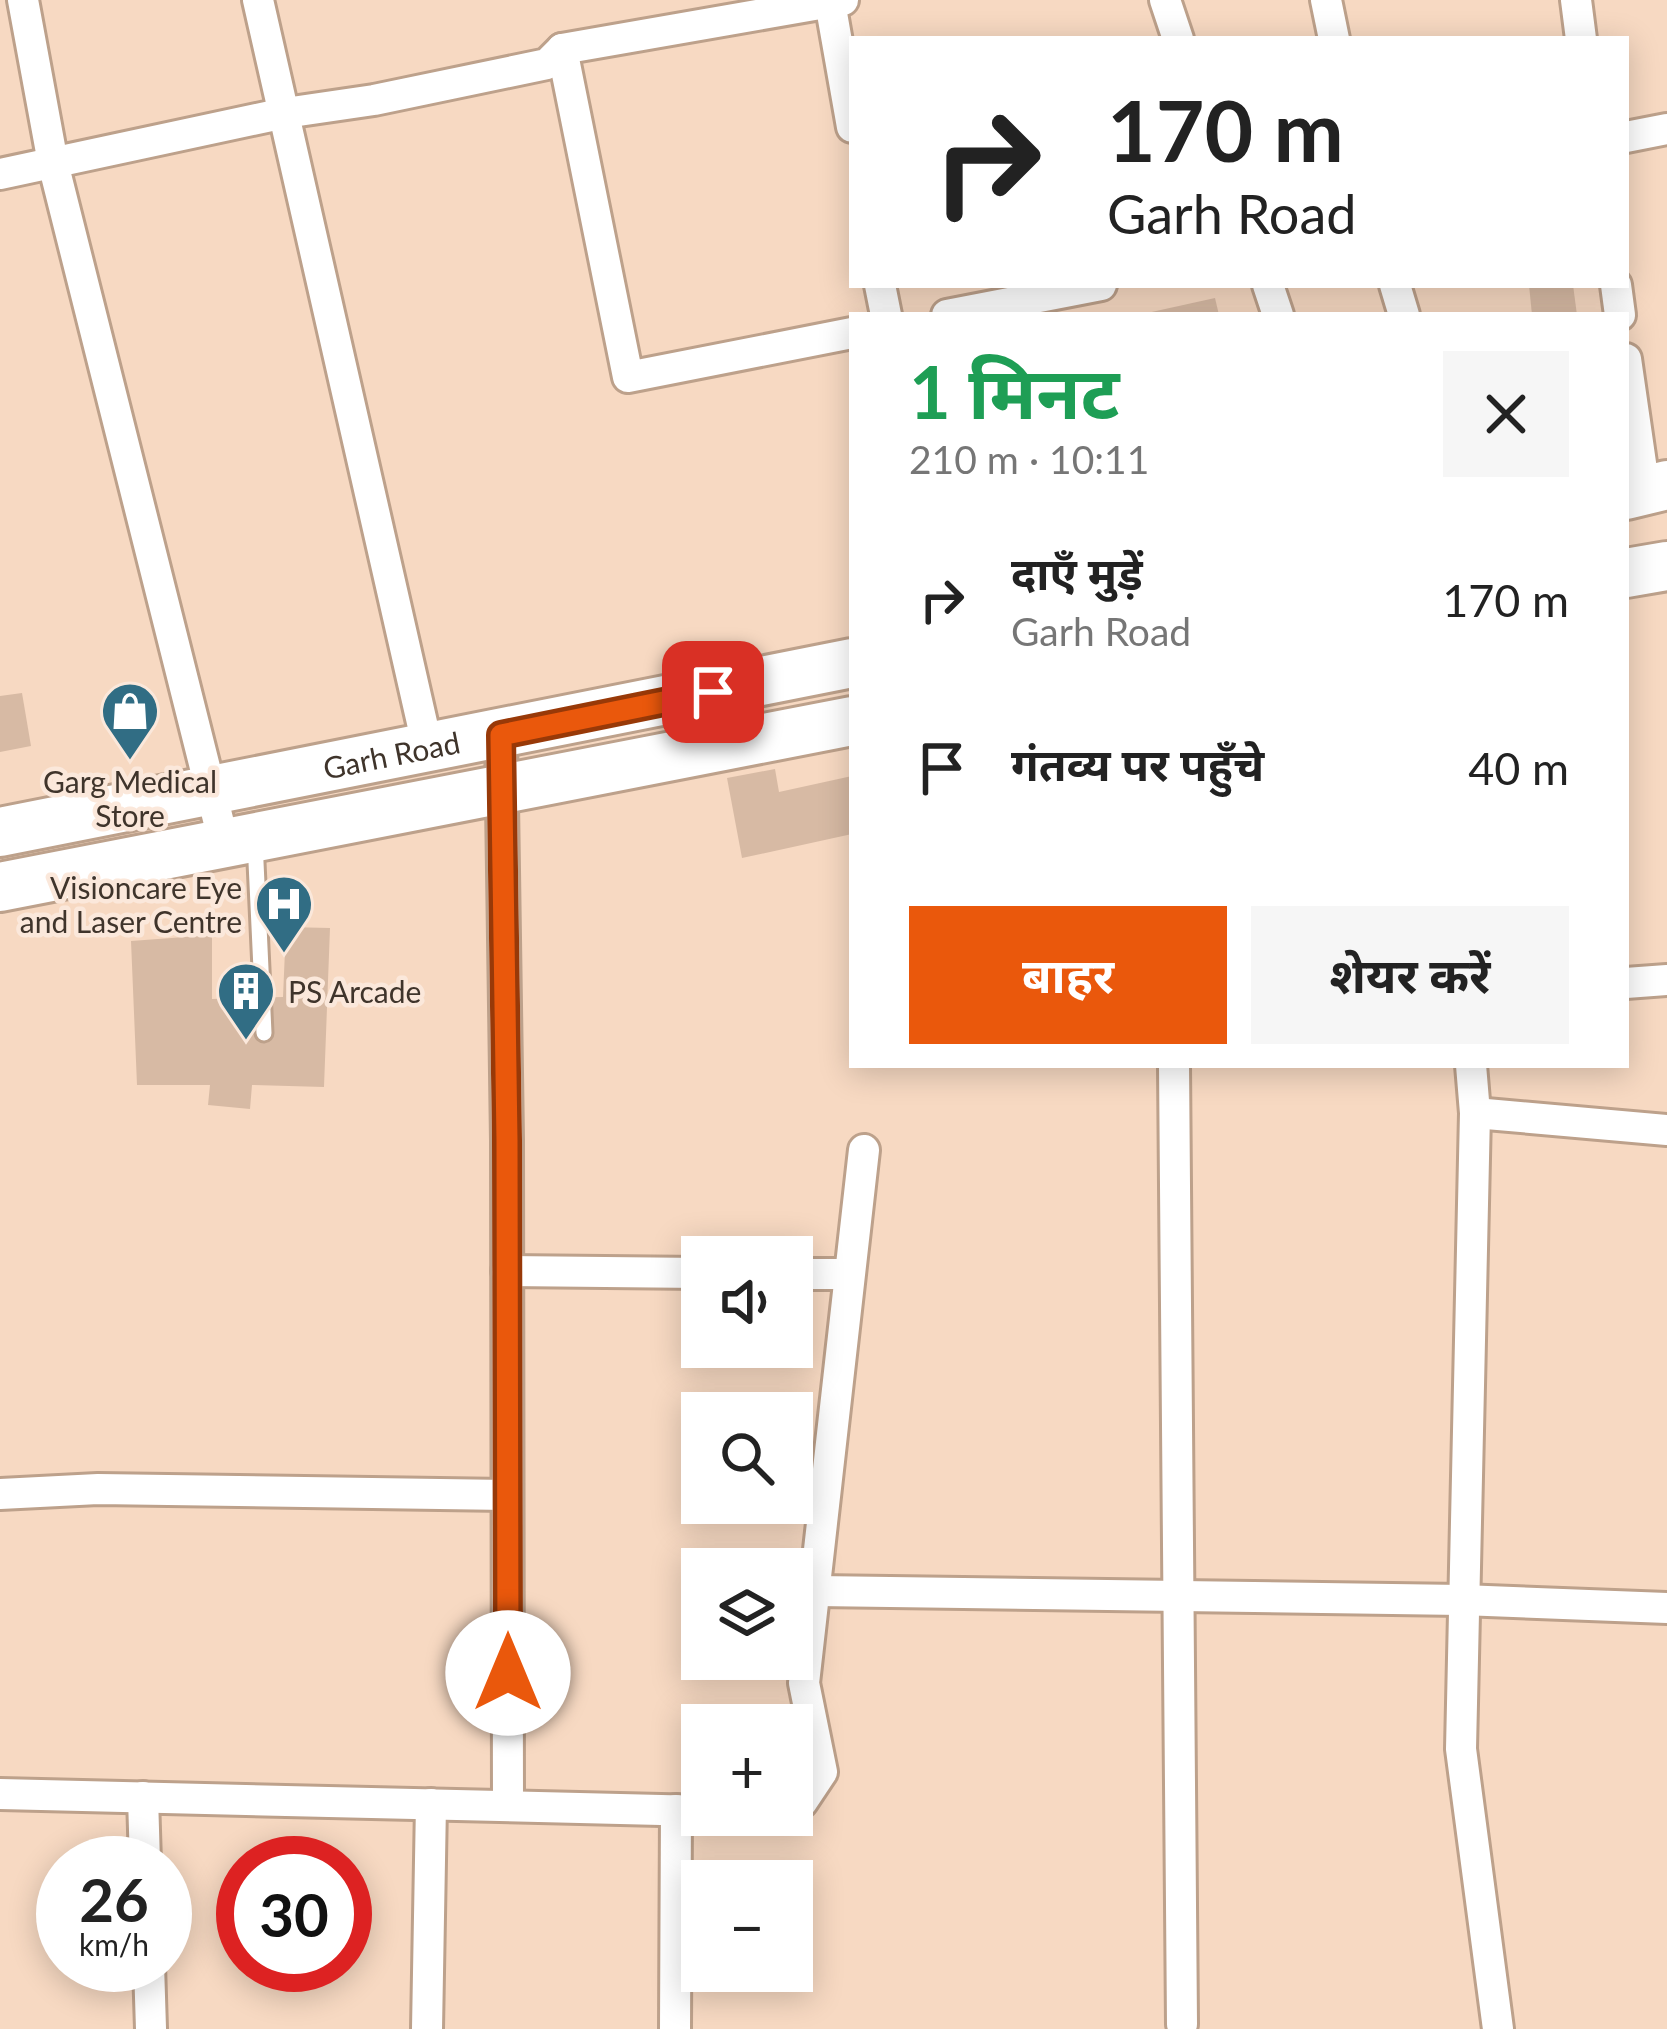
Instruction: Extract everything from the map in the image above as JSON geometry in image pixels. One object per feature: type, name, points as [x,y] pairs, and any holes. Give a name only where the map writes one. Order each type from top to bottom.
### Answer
[{"type":"main road","points":[[1629,572],[1667,566]]},
{"type":"main road","name":"Garh Road","points":[[0,832],[849,664]]},
{"type":"main road","name":"Garh Road","points":[[0,887],[849,722]]},
{"type":"main road","points":[[340,766],[350,819]]},
{"type":"street","points":[[22,0],[53,164],[214,790],[239,840]]},
{"type":"street","points":[[258,0],[428,749]]},
{"type":"street","points":[[1165,0],[1177,36]]},
{"type":"street","points":[[1326,0],[1333,36]]},
{"type":"street","points":[[1576,0],[1581,36]]},
{"type":"street","points":[[0,174],[285,113],[547,64],[562,49],[837,1],[849,102]]},
{"type":"street","points":[[562,49],[628,377],[849,334]]},
{"type":"street","points":[[1629,136],[1667,129]]},
{"type":"street","points":[[962,312],[1086,288]]},
{"type":"street","points":[[1629,379],[1646,490]]},
{"type":"street","points":[[501,735],[508,1806]]},
{"type":"street","points":[[1629,983],[1667,980]]},
{"type":"street","points":[[1174,1068],[1180,2027]]},
{"type":"street","points":[[1471,1068],[1475,1112],[1461,1749],[1498,2029]]},
{"type":"street","points":[[1475,1112],[1667,1130]]},
{"type":"street","points":[[808,1704],[804,1683],[864,1150]]},
{"type":"street","points":[[507,1271],[681,1273]]},
{"type":"street","points":[[813,1274],[848,1274]]},
{"type":"street","points":[[0,1494],[98,1489],[507,1495]]},
{"type":"street","points":[[817,1591],[1462,1600],[1667,1608]]},
{"type":"street","points":[[813,1728],[822,1772],[813,1786]]},
{"type":"street","points":[[0,1794],[681,1810]]},
{"type":"street","points":[[143,1797],[145,1836]]},
{"type":"street","points":[[427,2029],[431,1804]]},
{"type":"street","points":[[675,2029],[687,1836]]},
{"type":"street","points":[[150,1992],[152,2029]]},
{"type":"lane","points":[[239,840],[265,1033]]},
{"type":"building","points":[[1529,288],[1573,288],[1577,312],[1532,312]]},
{"type":"building","points":[[1215,298],[1218,312],[1152,312]]},
{"type":"building","points":[[22,693],[31,746],[0,752],[0,696]]},
{"type":"building","points":[[775,769],[779,792],[849,777],[849,835],[742,858],[727,778]]},
{"type":"building","points":[[286,927],[330,928],[324,1087],[252,1085],[250,1109],[208,1105],[210,1085],[137,1085],[131,941],[212,935],[212,999],[283,997]]},
{"type":"place","name":"Garg Medical Store","points":[[130,762]]},
{"type":"place","name":"Visioncare Eye and Laser Centre","points":[[284,955]]},
{"type":"place","name":"PS Arcade","points":[[246,1042]]},
{"type":"route","points":[[508,1673],[501,735],[713,692]]}]
